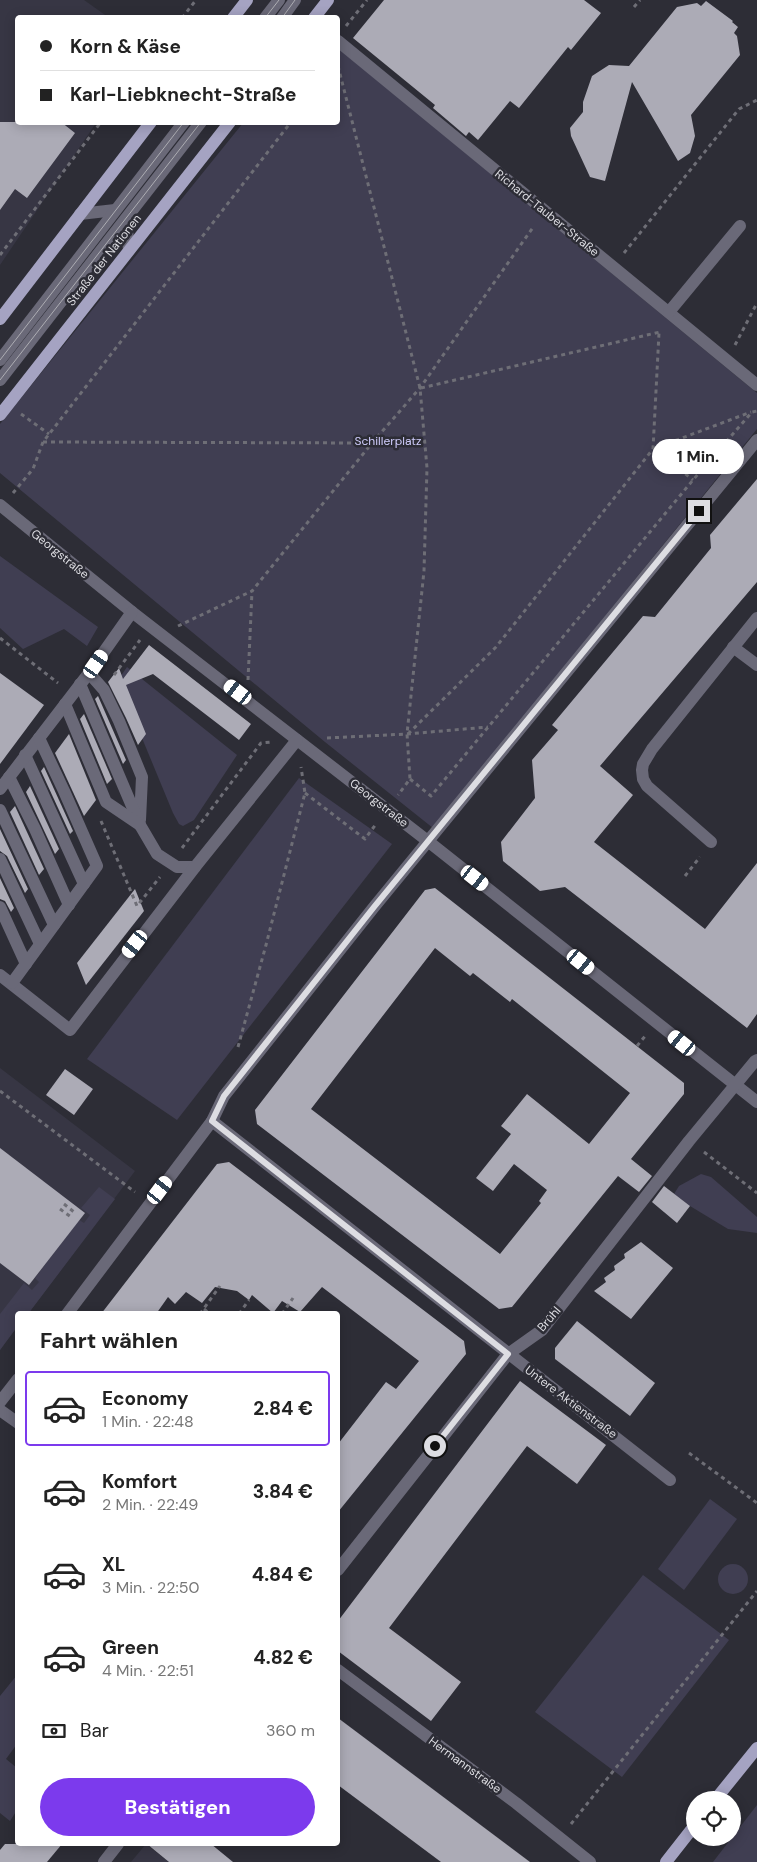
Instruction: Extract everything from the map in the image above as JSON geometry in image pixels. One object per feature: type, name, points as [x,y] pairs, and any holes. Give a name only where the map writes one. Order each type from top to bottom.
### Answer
[{"type":"main road","points":[[235,15],[247,0]]},
{"type":"main road","points":[[316,15],[328,0]]},
{"type":"main road","points":[[0,319],[149,125]]},
{"type":"main road","name":"Straße der Nationen","points":[[0,415],[228,125]]},
{"type":"main road","points":[[722,1791],[757,1748]]},
{"type":"main road","points":[[666,1862],[686,1836]]},
{"type":"street","points":[[267,15],[279,0]]},
{"type":"street","points":[[284,15],[295,0]]},
{"type":"street","name":"Richard-Tauber-Straße","points":[[340,43],[757,385]]},
{"type":"street","points":[[0,360],[182,125]]},
{"type":"street","points":[[0,380],[198,125]]},
{"type":"street","points":[[80,214],[115,210]]},
{"type":"street","points":[[126,219],[129,250]]},
{"type":"street","points":[[669,312],[740,226]]},
{"type":"street","points":[[69,1311],[212,1121],[224,1096],[374,907],[430,842],[757,440]]},
{"type":"street","name":"Georgstraße","points":[[1,506],[132,612],[388,809],[757,1102]]},
{"type":"street","points":[[0,789],[89,673],[132,612]]},
{"type":"street","points":[[711,842],[651,790],[643,779],[643,764],[652,749],[757,618]]},
{"type":"street","points":[[733,648],[757,665]]},
{"type":"street","points":[[89,673],[104,690],[142,777],[140,825]]},
{"type":"street","points":[[80,684],[140,825],[157,854],[177,867],[195,866]]},
{"type":"street","points":[[65,704],[106,802],[140,825]]},
{"type":"street","points":[[12,983],[97,866],[39,738]]},
{"type":"street","points":[[0,975],[70,1030],[195,866],[298,740]]},
{"type":"street","points":[[25,756],[84,884]]},
{"type":"street","points":[[9,778],[35,829],[69,905]]},
{"type":"street","points":[[0,810],[54,925]]},
{"type":"street","points":[[0,860],[40,944]]},
{"type":"street","points":[[0,907],[26,964]]},
{"type":"street","name":"Brühl","points":[[340,1567],[508,1354],[542,1330],[689,1141],[757,1060]]},
{"type":"street","name":"Untere Aktienstraße","points":[[212,1121],[670,1480]]},
{"type":"street","points":[[0,1402],[15,1383]]},
{"type":"street","points":[[0,1410],[15,1421]]},
{"type":"street","name":"Hermannstraße","points":[[340,1672],[590,1862]]},
{"type":"street","points":[[104,1862],[116,1846]]},
{"type":"path","points":[[184,15],[196,0]]},
{"type":"path","points":[[343,29],[367,0]]},
{"type":"path","points":[[634,7],[640,0]]},
{"type":"path","points":[[305,793],[365,839],[410,779],[408,734],[424,572],[427,468],[420,388],[340,74]]},
{"type":"path","points":[[612,266],[739,109],[757,100]]},
{"type":"path","points":[[0,255],[100,125]]},
{"type":"path","points":[[1,506],[34,469],[43,442],[289,125]]},
{"type":"path","points":[[160,634],[252,591],[420,388],[533,227]]},
{"type":"path","points":[[726,361],[757,303]]},
{"type":"path","points":[[420,388],[659,334],[653,449]]},
{"type":"path","points":[[408,734],[496,647],[653,449],[755,411]]},
{"type":"path","points":[[410,779],[430,796],[693,480],[755,411]]},
{"type":"path","points":[[43,442],[372,444]]},
{"type":"path","points":[[653,449],[693,480]]},
{"type":"path","points":[[248,700],[252,591]]},
{"type":"path","points":[[0,638],[61,685]]},
{"type":"path","points":[[137,906],[261,743],[488,727]]},
{"type":"path","points":[[238,1049],[305,793],[298,740]]},
{"type":"path","points":[[685,876],[711,842]]},
{"type":"path","points":[[0,1091],[122,1183]]},
{"type":"path","points":[[689,1141],[757,1193]]},
{"type":"path","points":[[64,1204],[74,1212]]},
{"type":"path","points":[[206,1311],[204,1309],[220,1286]]},
{"type":"path","points":[[284,1311],[293,1298]]},
{"type":"path","points":[[242,1311],[249,1300]]},
{"type":"path","points":[[689,1453],[757,1503]]},
{"type":"path","points":[[560,1838],[757,1590]]},
{"type":"shaded area","points":[[0,0],[84,0],[105,15],[15,15],[15,125],[95,125],[0,265]]},
{"type":"shaded area","points":[[0,1068],[135,1171],[30,1311],[15,1311],[15,1330],[0,1350]]},
{"type":"shaded area","points":[[144,1846],[149,1846],[169,1862],[131,1862]]},
{"type":"green space","name":"Schillerplatz","points":[[340,50],[757,393],[757,429],[433,828],[325,742],[0,473],[0,424],[241,125],[340,125]]},
{"type":"green space","points":[[0,556],[98,627],[87,646],[64,629],[23,649],[0,628]]},
{"type":"green space","points":[[127,667],[237,755],[194,820],[183,826],[179,824],[173,813],[118,680]]},
{"type":"green space","points":[[299,778],[392,844],[177,1120],[87,1059]]},
{"type":"green space","points":[[701,1174],[711,1177],[757,1217],[757,1233],[728,1229],[674,1194],[679,1186]]},
{"type":"green space","points":[[99,1187],[115,1199],[30,1311],[15,1311],[15,1330],[0,1350],[0,1314],[24,1283],[32,1290],[39,1282],[35,1278],[79,1220],[84,1223],[90,1215],[81,1208]]},
{"type":"green space","points":[[710,1499],[737,1519],[684,1590],[658,1569]]},
{"type":"green space","points":[[733,1564],[743,1569],[748,1579],[743,1589],[733,1594],[723,1589],[718,1579],[723,1569]]},
{"type":"green space","points":[[643,1575],[729,1640],[622,1777],[535,1712]]},
{"type":"green space","points":[[15,1677],[15,1747],[6,1759],[15,1766],[15,1813],[10,1821],[0,1813],[0,1696]]},
{"type":"green space","points":[[757,1805],[757,1862],[713,1862],[725,1846],[741,1846],[741,1826]]},
{"type":"building","points":[[384,0],[584,0],[601,13],[571,50],[568,47],[519,108],[510,101],[478,140],[469,132],[466,136],[433,108],[435,105],[353,38]]},
{"type":"building","points":[[706,1],[733,21],[738,27],[734,33],[737,36],[740,55],[691,115],[695,136],[690,153],[678,161],[632,82],[605,181],[590,177],[571,136],[570,128],[583,112],[583,102],[592,76],[609,65],[629,66],[677,7],[697,3],[701,6]]},
{"type":"building","points":[[0,122],[15,122],[15,125],[65,125],[75,133],[27,198],[15,189],[0,210]]},
{"type":"building","points":[[757,479],[757,582],[600,766],[633,795],[594,842],[705,929],[757,863],[757,1014],[747,1028],[565,887],[540,891],[503,861],[501,842],[535,798],[532,760],[558,730],[552,725],[643,616],[655,617],[711,548],[710,535]]},
{"type":"building","points":[[149,645],[251,724],[239,740],[153,674],[126,685],[146,734],[138,745],[108,682],[119,668],[123,679]]},
{"type":"building","points":[[0,673],[44,705],[0,764]]},
{"type":"building","points":[[98,696],[126,760],[123,764],[95,699]]},
{"type":"building","points":[[84,714],[112,779],[107,784],[80,719]]},
{"type":"building","points":[[69,734],[96,800],[84,816],[55,753]]},
{"type":"building","points":[[44,767],[73,831],[70,834],[41,771]]},
{"type":"building","points":[[30,786],[59,849],[55,854],[26,792]]},
{"type":"building","points":[[15,806],[44,869],[39,875],[10,812]]},
{"type":"building","points":[[0,829],[28,889],[25,893],[7,856],[0,851]]},
{"type":"building","points":[[0,878],[14,908],[11,912],[5,901],[0,899]]},
{"type":"building","points":[[435,888],[684,1083],[684,1094],[631,1159],[652,1176],[639,1192],[618,1176],[512,1307],[499,1309],[257,1124],[255,1110],[425,890]],"holes":[[[435,948],[470,976],[473,973],[510,1002],[512,999],[630,1093],[589,1144],[527,1094],[501,1126],[511,1134],[476,1178],[493,1191],[514,1164],[547,1190],[539,1201],[541,1203],[500,1254],[311,1109]]]},
{"type":"building","points":[[135,889],[144,911],[86,985],[77,963]]},
{"type":"building","points":[[65,1069],[93,1089],[74,1115],[46,1095]]},
{"type":"building","points":[[0,1148],[85,1213],[29,1285],[0,1263]]},
{"type":"building","points":[[229,1162],[464,1341],[466,1354],[340,1510],[340,1441],[386,1382],[396,1389],[419,1361],[322,1287],[301,1311],[282,1301],[274,1311],[271,1311],[252,1295],[249,1300],[237,1291],[215,1287],[202,1303],[186,1292],[175,1304],[168,1297],[158,1311],[103,1311],[217,1164]]},
{"type":"building","points":[[664,1186],[690,1206],[677,1223],[652,1202]]},
{"type":"building","points":[[641,1242],[673,1268],[631,1319],[594,1291],[606,1282],[604,1278],[615,1270],[614,1266],[625,1258],[624,1254]]},
{"type":"building","points":[[577,1321],[655,1383],[630,1416],[555,1359],[555,1348]]},
{"type":"building","points":[[520,1381],[606,1445],[577,1484],[527,1446],[389,1628],[461,1682],[431,1721],[340,1653],[340,1618]]},
{"type":"building","points":[[340,1720],[530,1862],[441,1862],[340,1786]]},
{"type":"building","points":[[5,1844],[15,1844],[15,1846],[60,1846],[47,1862],[0,1862],[0,1850]]},
{"type":"building","points":[[149,1846],[213,1846],[233,1862],[169,1862]]},
{"type":"tram line","points":[[267,15],[279,0]]},
{"type":"tram line","points":[[284,15],[295,0]]},
{"type":"tram line","points":[[0,360],[182,125]]},
{"type":"tram line","points":[[0,380],[199,125]]},
{"type":"route","points":[[435,1446],[508,1354],[212,1121],[224,1096],[374,907],[430,842],[699,511]]}]
